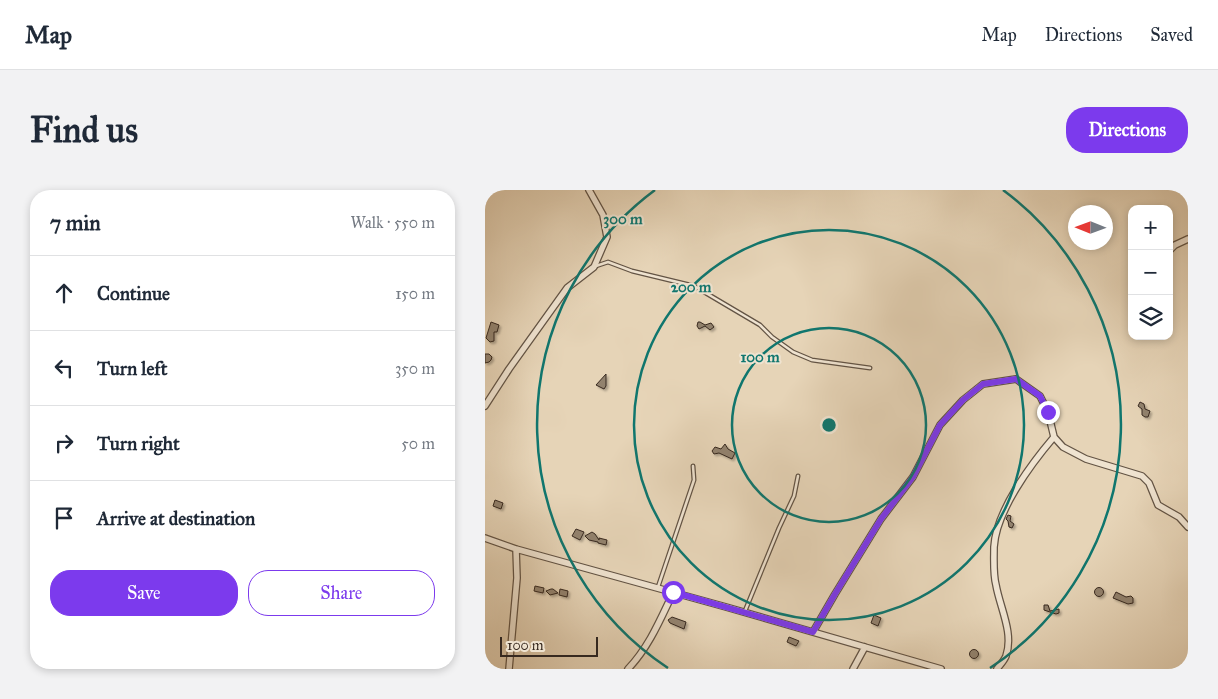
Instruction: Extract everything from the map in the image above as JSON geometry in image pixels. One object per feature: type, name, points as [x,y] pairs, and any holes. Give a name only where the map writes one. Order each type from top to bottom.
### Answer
[{"type":"street","points":[[485,406],[567,288],[594,267],[607,237],[603,215],[589,190]]},
{"type":"street","points":[[1170,250],[1175,245],[1188,239]]},
{"type":"street","points":[[813,632],[881,519],[913,477],[940,425],[963,400],[983,384],[1016,379],[1040,396],[1048,412],[1054,437],[1063,447],[1086,458],[1142,476],[1149,483],[1158,505],[1179,517],[1188,527]]},
{"type":"street","points":[[997,669],[1006,657],[1009,638],[995,584],[994,545],[999,525],[1017,487],[1032,462],[1054,437]]},
{"type":"street","points":[[485,538],[516,549],[941,669]]},
{"type":"street","points":[[509,669],[517,578],[516,549]]},
{"type":"street","points":[[628,669],[639,657],[655,631],[673,592]]},
{"type":"street","points":[[853,669],[865,647]]},
{"type":"lane","points":[[594,267],[609,262],[632,271],[694,286],[760,324],[772,337],[793,352],[812,360],[870,368]]},
{"type":"lane","points":[[657,588],[693,480],[693,466]]},
{"type":"lane","points":[[745,613],[794,496],[798,476]]},
{"type":"building","points":[[491,322],[499,325],[497,332],[494,332],[494,341],[490,342],[486,338]]},
{"type":"building","points":[[698,322],[705,325],[711,323],[714,327],[710,330],[705,326],[699,329],[697,326]]},
{"type":"building","points":[[485,354],[489,354],[492,357],[489,362],[485,363]]},
{"type":"building","points":[[606,374],[606,386],[604,389],[596,385]]},
{"type":"building","points":[[1140,402],[1144,404],[1145,409],[1150,411],[1148,417],[1142,415],[1142,409],[1138,406]]},
{"type":"building","points":[[725,444],[728,449],[735,453],[732,459],[719,453],[714,454],[712,451],[715,447],[721,449]]},
{"type":"building","points":[[495,500],[503,503],[501,509],[493,506]]},
{"type":"building","points":[[1008,515],[1011,516],[1010,521],[1014,524],[1012,528],[1009,527],[1006,519]]},
{"type":"building","points":[[576,529],[584,532],[580,540],[572,536]]},
{"type":"building","points":[[592,532],[599,540],[599,538],[607,540],[606,545],[589,540],[585,536]]},
{"type":"building","points":[[535,586],[544,588],[543,593],[534,591]]},
{"type":"building","points":[[1099,588],[1103,592],[1099,596],[1095,592]]},
{"type":"building","points":[[551,589],[558,593],[550,595],[546,591]]},
{"type":"building","points":[[560,589],[568,591],[567,597],[559,595]]},
{"type":"building","points":[[1116,592],[1126,597],[1131,596],[1133,603],[1128,604],[1113,598]]},
{"type":"building","points":[[1044,605],[1048,605],[1050,611],[1059,609],[1059,613],[1056,614],[1044,610]]},
{"type":"building","points":[[874,615],[881,618],[878,626],[871,623]]},
{"type":"building","points":[[672,617],[686,622],[684,629],[670,623],[668,620]]},
{"type":"building","points":[[789,637],[799,641],[796,646],[787,642]]},
{"type":"building","points":[[974,650],[978,654],[974,658],[970,654]]},
{"type":"route","points":[[673,592],[813,632],[881,519],[913,477],[934,434],[963,400],[983,384],[1016,379],[1040,396],[1048,412]]}]
